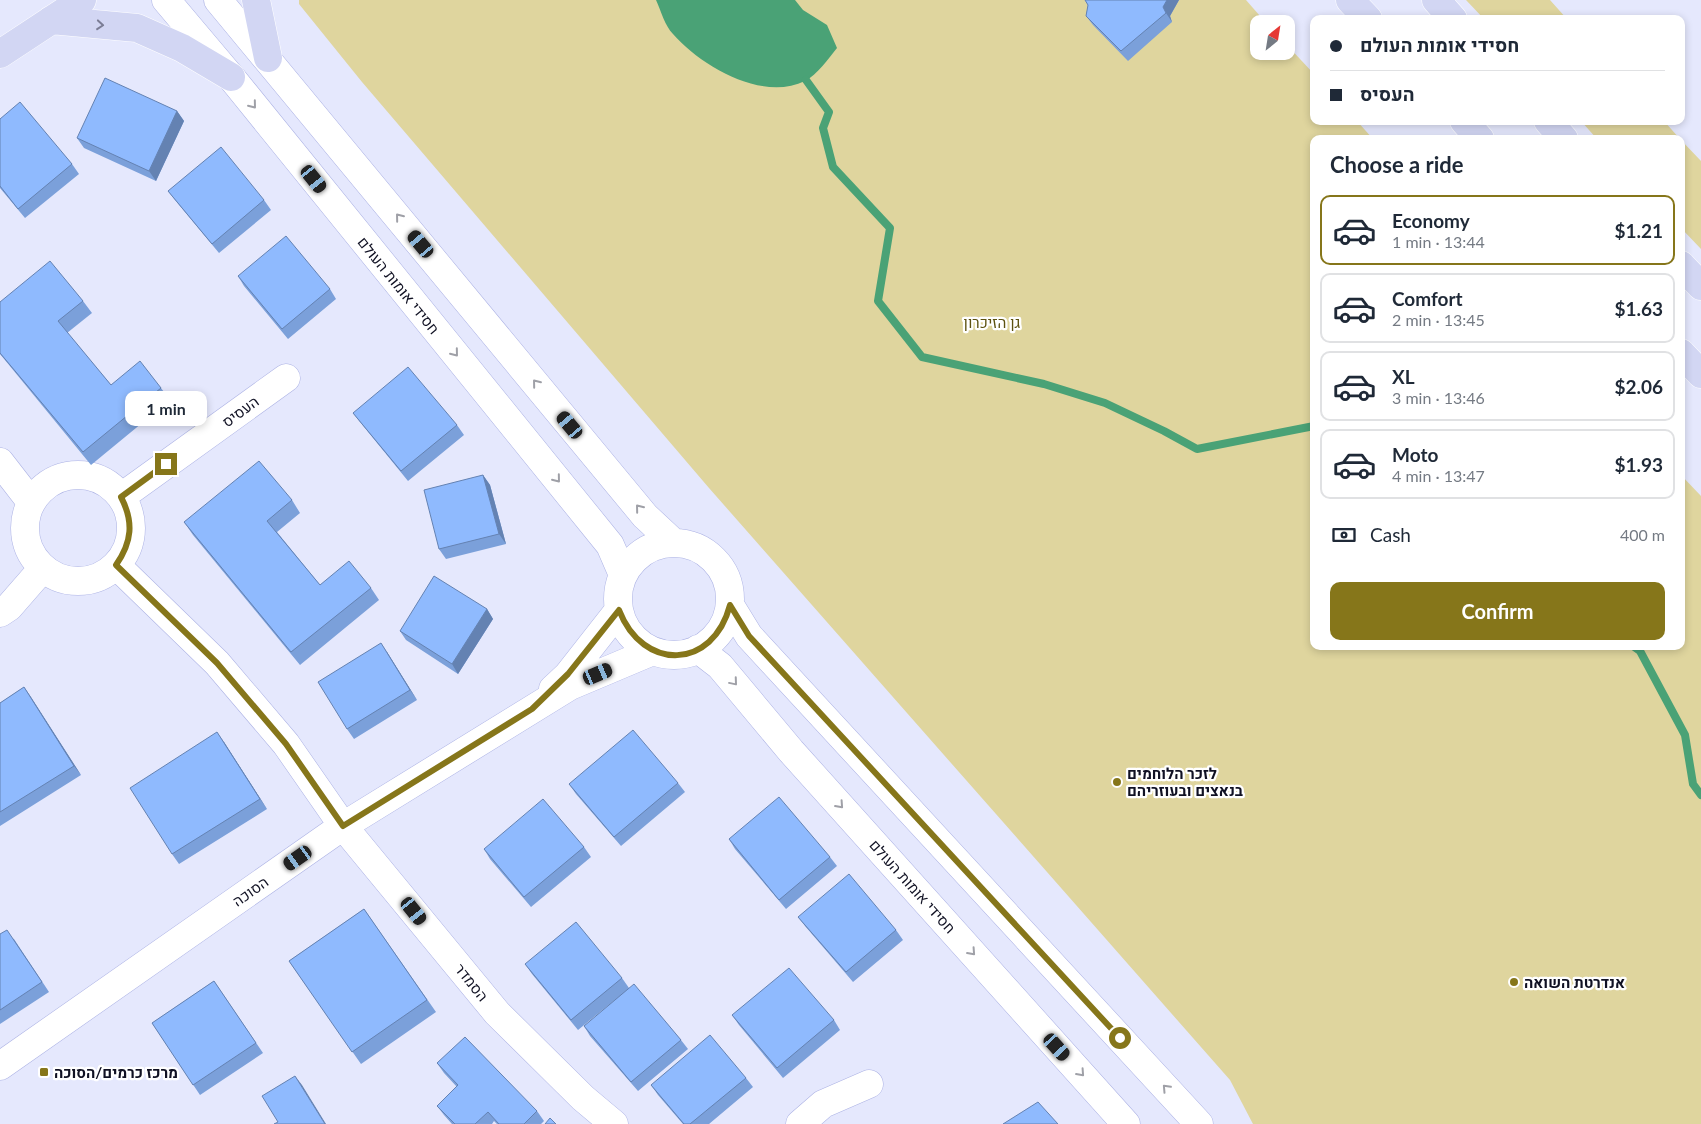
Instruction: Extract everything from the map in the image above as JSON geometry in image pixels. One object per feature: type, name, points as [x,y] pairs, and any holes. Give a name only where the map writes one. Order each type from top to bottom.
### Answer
[{"type":"main road","points":[[0,54],[82,0]]},
{"type":"main road","points":[[256,0],[268,58]]},
{"type":"main road","points":[[1350,0],[1364,15]]},
{"type":"main road","points":[[1436,0],[1449,15]]},
{"type":"main road","points":[[51,20],[137,28],[182,48],[231,77]]},
{"type":"main road","points":[[1468,125],[1476,135]]},
{"type":"main road","points":[[1552,125],[1560,135]]},
{"type":"main road","points":[[1685,269],[1701,286]]},
{"type":"main road","points":[[1685,357],[1701,374]]},
{"type":"street","name":"חסידי אומות העולם","points":[[166,0],[231,77],[610,545],[623,575]]},
{"type":"street","points":[[218,0],[268,58],[645,516],[674,543]]},
{"type":"street","name":"העסיס","points":[[121,497],[286,378]]},
{"type":"street","points":[[0,462],[31,502]]},
{"type":"street","points":[[74,474],[92,477],[108,484],[121,497],[128,510],[131,525],[130,539],[116,565],[103,574],[80,580],[56,576],[43,568],[33,557],[27,544],[25,522],[31,502],[42,488],[57,479],[74,474]]},
{"type":"street","points":[[674,543],[689,545],[704,551],[716,562],[725,574],[730,589],[730,605],[726,620],[718,634],[690,653],[671,655],[653,651],[638,641],[626,627],[619,610],[618,592],[623,575],[634,560],[645,551],[659,545],[674,543]]},
{"type":"street","name":"הסמדר","points":[[116,565],[223,670],[286,744],[343,826],[497,1013],[583,1098],[614,1124]]},
{"type":"street","points":[[0,613],[9,607],[43,568]]},
{"type":"street","points":[[730,605],[749,636],[1199,1124]]},
{"type":"street","name":"הסוכה","points":[[532,709],[568,674],[619,610]]},
{"type":"street","name":"חסידי אומות העולם","points":[[698,649],[720,666],[791,751],[1126,1124]]},
{"type":"street","name":"הסוכה","points":[[0,1066],[343,826],[570,686],[653,651]]},
{"type":"street","points":[[800,1124],[823,1104],[868,1084]]},
{"type":"green space","name":"גן הזיכרון","points":[[299,0],[1246,0],[1259,15],[1250,15],[1250,60],[1295,60],[1295,54],[1310,70],[1310,125],[1361,125],[1369,135],[1310,135],[1310,650],[1685,650],[1685,479],[1701,496],[1701,1124],[1253,1124],[1230,1080],[709,488],[362,82],[299,4]]},
{"type":"green space","points":[[1466,0],[1550,0],[1563,15],[1480,15]]},
{"type":"green space","points":[[1585,125],[1668,125],[1676,135],[1593,135]]},
{"type":"green space","points":[[1685,144],[1701,161],[1701,249],[1685,232]]},
{"type":"shaded area","points":[[656,0],[795,0],[803,10],[827,25],[837,48],[818,71],[805,81],[788,86],[770,87],[752,84],[716,68],[699,58],[685,46],[668,27]]},
{"type":"building","points":[[1085,0],[1167,0],[1163,7],[1166,13],[1121,51],[1086,16],[1088,5]]},
{"type":"building","points":[[105,78],[177,111],[149,171],[77,138]]},
{"type":"building","points":[[20,102],[72,164],[18,209],[0,186],[0,119]]},
{"type":"building","points":[[221,147],[264,200],[212,244],[168,191]]},
{"type":"building","points":[[286,236],[330,289],[282,329],[238,276]]},
{"type":"building","points":[[50,261],[83,301],[58,321],[111,385],[140,361],[161,388],[83,452],[0,353],[0,302]]},
{"type":"building","points":[[408,367],[457,425],[401,471],[353,413]]},
{"type":"building","points":[[259,461],[292,500],[267,521],[320,585],[349,561],[371,588],[291,652],[184,522]]},
{"type":"building","points":[[483,475],[499,534],[439,549],[424,490]]},
{"type":"building","points":[[434,576],[487,609],[452,664],[400,631]]},
{"type":"building","points":[[381,643],[410,690],[347,729],[318,682]]},
{"type":"building","points":[[24,687],[74,766],[0,812],[0,703]]},
{"type":"building","points":[[633,730],[678,783],[614,837],[569,784]]},
{"type":"building","points":[[217,732],[260,799],[172,854],[130,788]]},
{"type":"building","points":[[779,797],[830,857],[779,900],[729,839]]},
{"type":"building","points":[[543,799],[584,847],[524,897],[484,849]]},
{"type":"building","points":[[849,874],[896,930],[846,972],[798,917]]},
{"type":"building","points":[[364,909],[427,1000],[352,1052],[289,961]]},
{"type":"building","points":[[576,922],[622,978],[571,1020],[525,964]]},
{"type":"building","points":[[7,930],[42,982],[0,1010],[0,934]]},
{"type":"building","points":[[789,968],[834,1020],[777,1068],[732,1015]]},
{"type":"building","points":[[214,981],[256,1043],[193,1085],[152,1023]]},
{"type":"building","points":[[634,984],[681,1040],[631,1082],[584,1026]]},
{"type":"building","points":[[710,1035],[746,1078],[690,1124],[684,1124],[651,1085]]},
{"type":"building","points":[[465,1037],[537,1111],[524,1124],[499,1124],[488,1112],[475,1124],[455,1124],[437,1106],[458,1085],[437,1063]]},
{"type":"building","points":[[295,1076],[325,1124],[274,1124],[278,1122],[262,1096]]},
{"type":"building","points":[[1038,1102],[1058,1124],[1003,1124]]},
{"type":"building","points":[[550,1118],[556,1124],[545,1124]]},
{"type":"waterway","points":[[806,80],[829,112],[823,128],[833,167],[890,228],[878,301],[922,357],[1044,384],[1105,403],[1197,449],[1310,427]]},
{"type":"waterway","points":[[1639,650],[1685,735],[1693,784],[1701,795]]},
{"type":"place","name":"לזכר הלוחמים בנאצים ובעוזריהם","points":[[1117,782]]},
{"type":"place","name":"אנדרטת השואה","points":[[1514,982]]},
{"type":"place","name":"מרכז כרמים/הסוכה","points":[[44,1072]]},
{"type":"route","points":[[166,464],[121,497],[128,510],[131,525],[130,539],[116,565],[217,663],[286,744],[343,826],[532,709],[568,674],[619,610],[626,627],[638,641],[653,651],[671,655],[690,653],[707,645],[718,634],[726,620],[730,605],[749,636],[1120,1038]]}]
